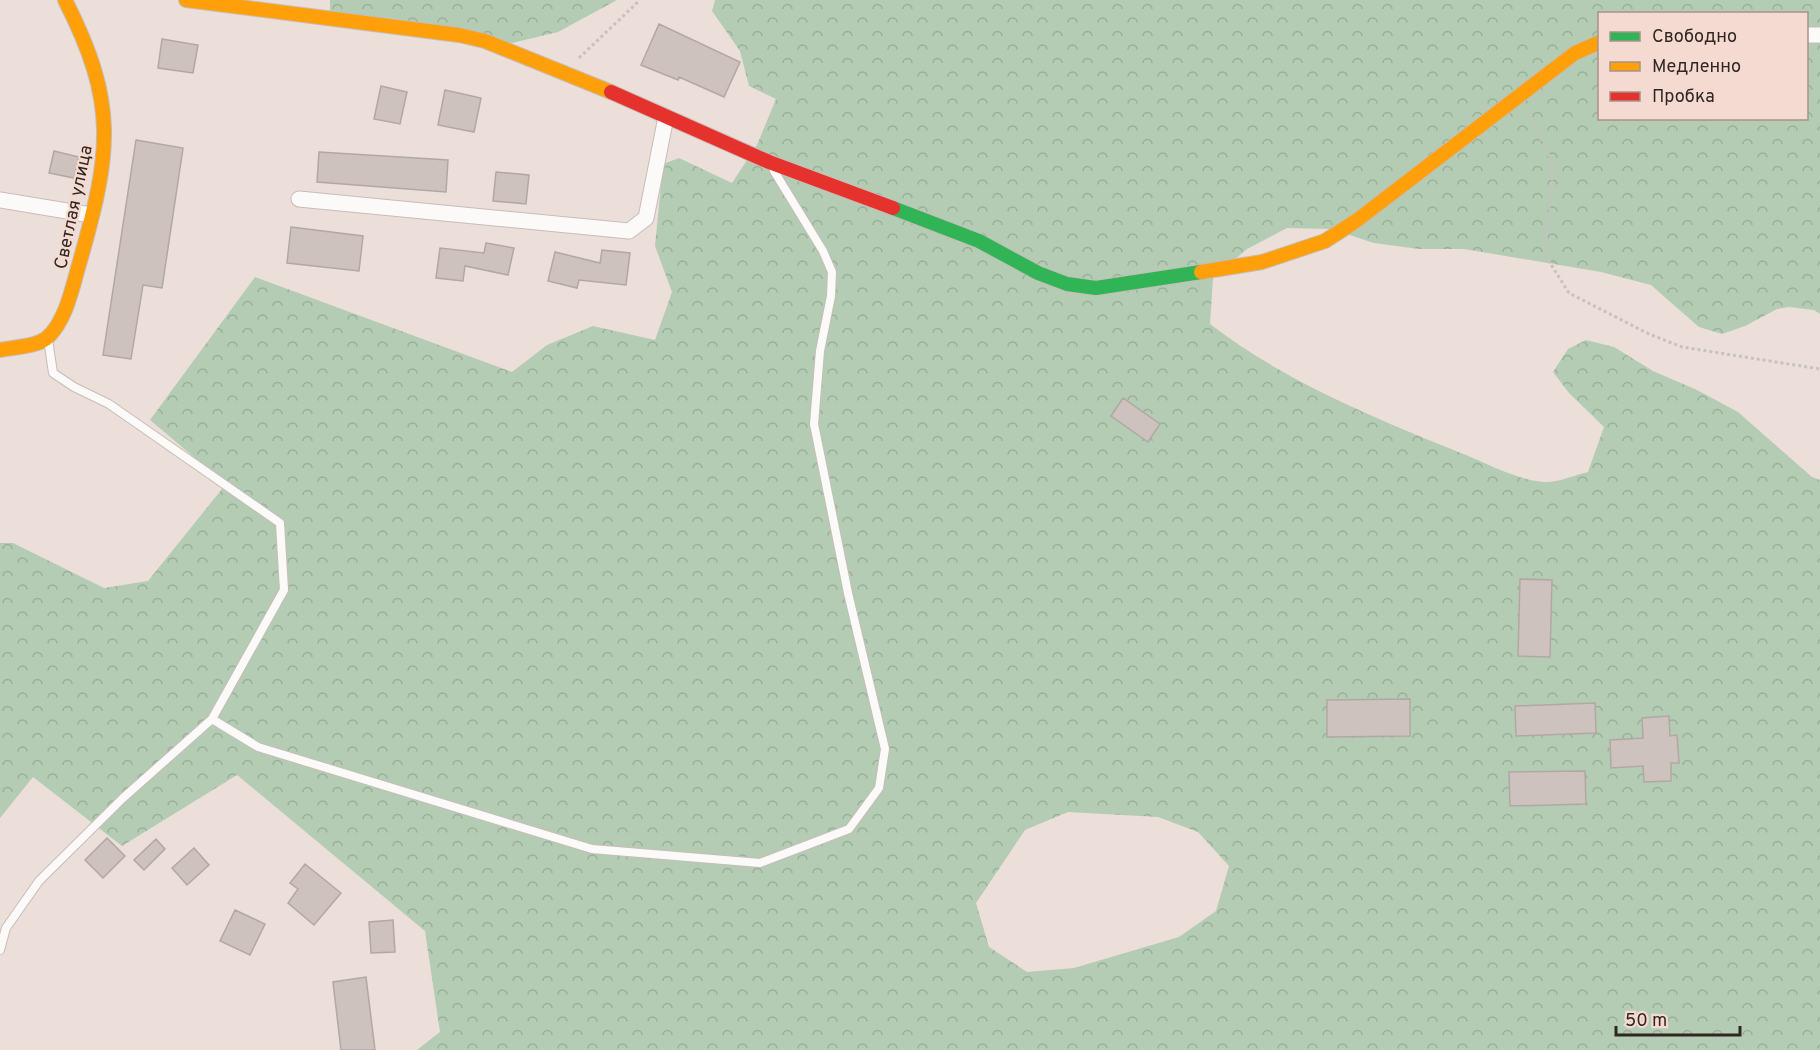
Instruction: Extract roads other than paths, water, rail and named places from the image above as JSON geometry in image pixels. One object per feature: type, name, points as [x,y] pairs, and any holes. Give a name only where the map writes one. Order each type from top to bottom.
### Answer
[{"type":"street","name":"Светлая улица","points":[[48,338],[61,321],[72,294],[106,139],[99,81],[81,32],[65,0]]},
{"type":"street","points":[[186,0],[459,35],[485,41],[565,72],[769,162],[978,241],[1038,273],[1067,284],[1096,288],[1262,262],[1325,241],[1356,221],[1575,53],[1598,42]]},
{"type":"street","points":[[299,199],[629,231],[646,218],[666,117]]},
{"type":"street","points":[[0,200],[91,215]]},
{"type":"street","points":[[0,350],[48,338]]},
{"type":"lane","points":[[212,718],[258,747],[592,849],[760,862],[849,828],[879,788],[885,749],[848,593],[814,424],[820,351],[831,296],[832,272],[823,250],[769,162]]},
{"type":"lane","points":[[0,950],[6,928],[39,881],[123,798],[212,718],[284,590],[280,523],[109,404],[74,387],[53,373],[48,338]]}]
